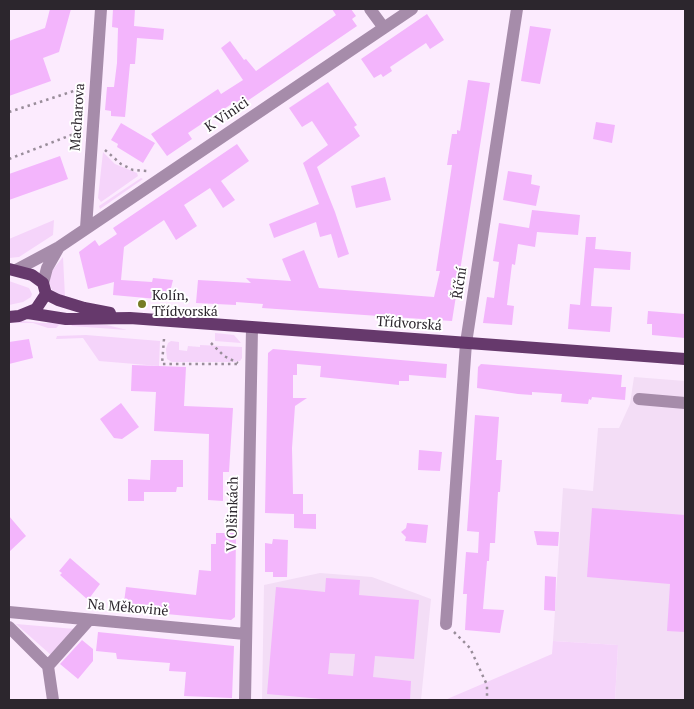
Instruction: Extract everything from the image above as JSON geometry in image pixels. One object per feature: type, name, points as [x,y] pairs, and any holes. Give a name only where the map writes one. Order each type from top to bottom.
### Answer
[{"type":"main road","name":"Třídvorská","points":[[12,270],[32,275],[45,288],[68,304],[130,318]]},
{"type":"main road","points":[[9,317],[28,313],[40,305],[45,288]]},
{"type":"main road","name":"Třídvorská","points":[[28,313],[66,318],[130,318],[685,359]]},
{"type":"street","name":"Macharova","points":[[86,228],[101,9]]},
{"type":"street","points":[[370,9],[384,28]]},
{"type":"street","name":"K Vinici","points":[[12,270],[59,247],[412,9]]},
{"type":"street","name":"Říční","points":[[446,624],[466,343],[517,9]]},
{"type":"street","name":"K Vinici","points":[[45,288],[47,268],[59,247]]},
{"type":"street","name":"V Olšinkách","points":[[245,700],[252,328]]},
{"type":"street","points":[[639,399],[685,403]]},
{"type":"street","name":"Na Měkovině","points":[[9,612],[245,634]]},
{"type":"street","points":[[48,666],[89,620]]},
{"type":"street","points":[[9,627],[48,666],[53,700]]},
{"type":"path","points":[[9,112],[84,88]]},
{"type":"path","points":[[9,159],[81,132]]},
{"type":"path","points":[[103,148],[121,164],[133,170],[152,170]]},
{"type":"path","points":[[164,339],[162,364],[240,364],[224,356],[211,343]]},
{"type":"path","points":[[446,624],[470,648],[487,685],[487,700]]},
{"type":"shaded area","points":[[103,152],[115,164],[137,173],[138,176],[101,202],[98,198]]},
{"type":"shaded area","points":[[141,178],[143,179],[100,209],[99,206]]},
{"type":"shaded area","points":[[54,220],[53,235],[19,257],[9,258],[9,239]]},
{"type":"shaded area","points":[[63,257],[65,297],[52,290],[49,282],[51,272]]},
{"type":"shaded area","points":[[9,281],[29,288],[32,294],[31,297],[23,302],[9,305]]},
{"type":"shaded area","points":[[22,321],[61,323],[56,328],[48,328],[33,323],[9,323]]},
{"type":"shaded area","points":[[70,323],[107,325],[127,330],[72,326]]},
{"type":"shaded area","points":[[215,333],[234,335],[241,343],[215,341]]},
{"type":"shaded area","points":[[86,335],[160,341],[159,366],[99,361],[83,338],[56,339],[57,336]]},
{"type":"shaded area","points":[[171,341],[179,342],[179,350],[187,351],[188,346],[200,347],[200,345],[242,347],[242,358],[240,361],[233,362],[172,362],[167,359],[166,349]]},
{"type":"shaded area","points":[[634,377],[685,381],[685,700],[615,700],[618,645],[553,641],[563,488],[593,491],[598,428],[619,428],[630,404]]},
{"type":"shaded area","points":[[320,573],[372,577],[431,599],[421,700],[262,700],[264,585]]},
{"type":"shaded area","points":[[16,624],[75,629],[51,655]]},
{"type":"shaded area","points":[[553,641],[618,645],[615,700],[445,700],[552,654]]},
{"type":"building","points":[[50,9],[71,9],[59,52],[43,58],[51,81],[9,96],[9,41],[45,28]]},
{"type":"building","points":[[113,9],[135,9],[134,26],[164,29],[163,40],[137,38],[135,64],[130,64],[125,117],[111,116],[111,111],[105,110],[107,87],[114,87],[117,63],[118,28],[112,27]]},
{"type":"building","points":[[332,9],[351,9],[356,16],[352,19],[357,26],[240,106],[236,101],[188,133],[192,139],[167,156],[151,134],[218,89],[221,94],[243,80],[221,48],[230,41],[244,60],[246,59],[256,71],[336,15]]},
{"type":"building","points":[[427,14],[444,40],[430,49],[426,43],[390,67],[392,71],[383,77],[381,74],[374,78],[361,59]]},
{"type":"building","points":[[530,26],[551,29],[540,84],[521,81]]},
{"type":"building","points":[[468,80],[490,83],[452,321],[262,308],[263,304],[236,302],[236,305],[196,303],[198,280],[251,283],[246,278],[291,281],[282,259],[304,250],[319,288],[434,297],[440,271],[436,271],[452,165],[447,165],[452,134],[457,134],[457,130],[460,131]]},
{"type":"building","points":[[328,82],[357,125],[354,127],[360,136],[317,167],[349,254],[338,258],[331,234],[320,237],[316,222],[274,238],[269,224],[319,204],[303,163],[328,145],[312,121],[302,127],[289,108]]},
{"type":"building","points":[[596,122],[615,125],[612,143],[593,139]]},
{"type":"building","points":[[121,123],[155,143],[143,163],[117,147],[118,144],[111,140]]},
{"type":"building","points":[[237,144],[249,161],[221,181],[235,200],[223,208],[210,188],[184,205],[197,226],[176,240],[164,220],[124,247],[121,280],[152,282],[153,278],[173,280],[168,300],[113,295],[114,282],[88,289],[79,252],[95,240],[99,246],[117,234],[113,228]]},
{"type":"building","points":[[60,156],[68,179],[9,200],[9,174]]},
{"type":"building","points":[[508,171],[532,175],[531,184],[540,186],[536,206],[503,200]]},
{"type":"building","points":[[385,177],[391,200],[356,208],[351,186]]},
{"type":"building","points":[[532,210],[580,215],[578,235],[537,232],[535,247],[518,244],[515,265],[512,264],[507,305],[514,306],[512,325],[483,323],[487,297],[494,298],[499,262],[493,261],[499,223],[529,228]]},
{"type":"building","points":[[586,237],[596,237],[595,249],[631,252],[630,270],[594,268],[591,306],[612,307],[610,332],[568,329],[570,304],[580,305]]},
{"type":"building","points":[[648,311],[685,314],[685,338],[652,335],[652,324],[647,324]]},
{"type":"building","points":[[29,339],[33,358],[9,364],[9,342]]},
{"type":"building","points":[[273,349],[447,364],[446,378],[409,375],[409,381],[399,381],[399,385],[320,377],[321,366],[297,364],[297,375],[293,375],[293,398],[307,398],[295,406],[292,448],[293,494],[303,494],[303,514],[316,514],[316,529],[294,528],[294,514],[265,513],[268,353]]},
{"type":"building","points":[[481,364],[622,375],[621,387],[626,387],[625,400],[592,397],[591,400],[589,399],[588,404],[561,402],[562,394],[532,392],[532,395],[477,388],[478,367]]},
{"type":"building","points":[[132,365],[186,367],[184,406],[233,408],[229,472],[223,472],[223,501],[208,500],[209,434],[154,431],[156,392],[131,391]]},
{"type":"building","points":[[121,403],[139,427],[122,439],[114,438],[100,419]]},
{"type":"building","points":[[475,415],[499,417],[496,460],[502,460],[500,492],[498,492],[495,543],[490,543],[489,561],[487,561],[483,609],[504,610],[500,633],[465,630],[467,594],[463,594],[466,552],[478,553],[479,532],[467,531]]},
{"type":"building","points":[[419,450],[442,452],[440,471],[418,470]]},
{"type":"building","points":[[151,460],[183,460],[183,487],[177,487],[176,492],[144,492],[144,501],[128,501],[128,479],[150,480]]},
{"type":"building","points":[[592,508],[685,515],[685,632],[667,631],[670,584],[587,577]]},
{"type":"building","points":[[9,516],[26,536],[9,552]]},
{"type":"building","points":[[407,523],[428,525],[426,543],[405,541],[406,537],[401,532],[406,528]]},
{"type":"building","points":[[534,531],[559,532],[558,546],[537,545]]},
{"type":"building","points":[[216,533],[236,533],[235,617],[231,620],[123,610],[126,587],[196,595],[199,570],[211,571],[211,544],[216,544]]},
{"type":"building","points":[[273,539],[288,540],[287,577],[273,577],[273,572],[265,572],[265,543],[272,544]]},
{"type":"building","points":[[70,558],[100,584],[88,600],[60,575],[62,573],[59,571]]},
{"type":"building","points":[[545,576],[556,577],[555,611],[544,610]]},
{"type":"building","points":[[326,578],[360,580],[359,595],[419,600],[414,659],[375,656],[373,677],[411,681],[410,700],[333,700],[267,694],[276,587],[325,592]],"holes":[[[330,653],[355,654],[353,676],[328,674]]]},
{"type":"building","points":[[98,632],[234,646],[232,698],[184,696],[186,672],[169,671],[170,663],[117,659],[116,653],[96,651]]},
{"type":"building","points":[[82,640],[93,649],[93,661],[78,679],[60,664]]},
{"type":"place","name":"Kolín, Třídvorská","points":[[142,304]]}]
